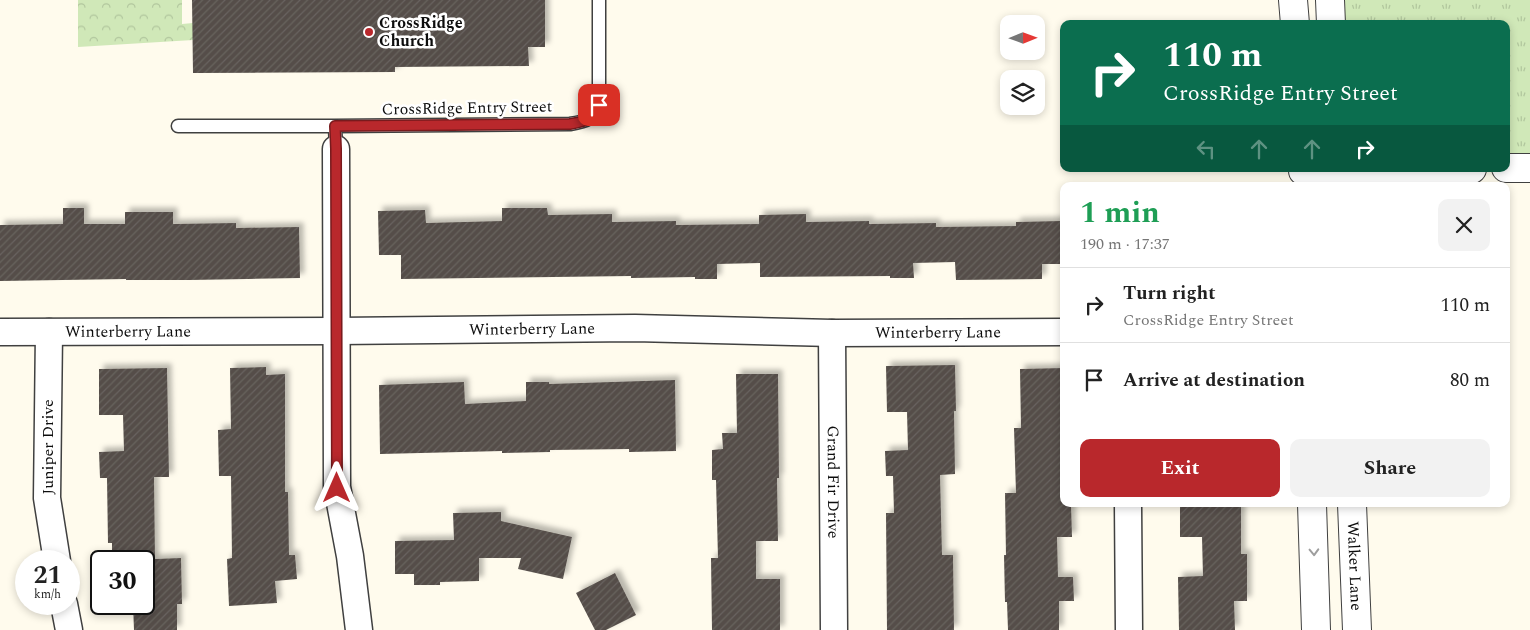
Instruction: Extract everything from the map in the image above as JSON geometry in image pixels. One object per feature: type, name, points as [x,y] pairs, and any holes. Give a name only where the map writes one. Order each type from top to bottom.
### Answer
[{"type":"street","points":[[1293,0],[1295,20]]},
{"type":"street","points":[[1330,0],[1331,20]]},
{"type":"street","points":[[336,138],[337,488],[350,556],[359,630]]},
{"type":"street","points":[[1510,168],[1530,168]]},
{"type":"street","points":[[1303,175],[1406,172]]},
{"type":"street","name":"Winterberry Lane","points":[[0,332],[635,328],[832,333],[1060,332]]},
{"type":"street","name":"Juniper Drive","points":[[49,332],[47,498],[55,550]]},
{"type":"street","name":"Grand Fir Drive","points":[[832,333],[834,630]]},
{"type":"street","points":[[1128,507],[1129,630]]},
{"type":"street","points":[[1312,507],[1316,630]]},
{"type":"street","name":"Walker Lane","points":[[1352,507],[1357,630]]},
{"type":"street","points":[[66,615],[69,630]]},
{"type":"lane","name":"CrossRidge Entry Street","points":[[178,126],[336,138],[584,122],[593,116],[599,105],[599,0]]},
{"type":"green space","points":[[78,0],[182,0],[182,24],[193,23],[193,40],[78,47]]},
{"type":"green space","points":[[1332,0],[1530,0],[1530,164],[1510,165],[1510,20],[1333,20]]},
{"type":"building","name":"CrossRidge Church","points":[[192,0],[545,0],[545,47],[528,47],[529,66],[395,67],[395,72],[193,73]]},
{"type":"building","points":[[63,208],[84,208],[84,224],[125,224],[125,212],[173,212],[173,224],[236,223],[236,228],[299,227],[300,278],[0,281],[0,225],[63,224]]},
{"type":"building","points":[[502,208],[547,208],[548,215],[612,214],[612,222],[676,221],[676,225],[759,224],[759,215],[806,214],[806,222],[869,221],[869,224],[936,223],[936,227],[1016,226],[1016,222],[1060,221],[1060,264],[1042,264],[1042,279],[956,280],[955,262],[913,263],[914,278],[890,278],[890,276],[760,277],[760,263],[717,264],[717,279],[695,279],[695,277],[631,278],[631,276],[401,279],[401,255],[379,255],[378,211],[425,210],[426,223],[502,221]]},
{"type":"building","points":[[955,365],[955,474],[940,475],[942,555],[953,555],[954,630],[887,630],[886,513],[894,513],[893,476],[886,476],[885,451],[908,450],[907,412],[887,412],[886,366]]},
{"type":"building","points":[[266,367],[266,375],[285,374],[285,492],[288,492],[289,555],[295,555],[297,579],[275,581],[277,603],[229,606],[227,559],[232,558],[231,476],[219,476],[218,430],[231,429],[230,368]]},
{"type":"building","points":[[167,368],[169,477],[154,477],[155,550],[112,550],[112,543],[108,543],[107,478],[100,478],[99,452],[124,451],[123,415],[99,415],[99,369]]},
{"type":"building","points":[[1060,368],[1060,507],[1071,507],[1072,537],[1057,537],[1058,577],[1073,577],[1074,601],[1059,601],[1059,630],[1008,630],[1007,602],[1005,602],[1005,493],[1016,493],[1014,428],[1021,428],[1020,369]]},
{"type":"building","points":[[736,374],[778,374],[778,541],[756,541],[756,579],[780,579],[780,630],[712,630],[711,558],[718,558],[716,480],[712,480],[712,450],[723,449],[722,433],[737,433]]},
{"type":"building","points":[[675,380],[676,451],[629,452],[629,449],[380,454],[379,385],[464,382],[465,404],[526,401],[526,382],[549,382],[549,384]]},
{"type":"building","points":[[1180,507],[1241,507],[1241,554],[1247,554],[1247,601],[1234,601],[1235,630],[1179,630],[1178,577],[1203,576],[1202,537],[1180,537]]},
{"type":"building","points":[[501,512],[501,521],[572,537],[563,579],[518,569],[521,558],[479,558],[479,581],[440,582],[440,585],[414,585],[414,574],[395,574],[395,541],[454,540],[453,513]]},
{"type":"building","points":[[181,558],[182,604],[177,604],[177,630],[134,630],[133,615],[155,615],[155,559]]},
{"type":"building","points":[[615,573],[636,615],[606,630],[595,630],[576,593]]},
{"type":"place","name":"CrossRidge Church","points":[[369,32]]},
{"type":"route","points":[[337,488],[335,126],[570,124],[584,122],[593,116],[599,105]]}]
